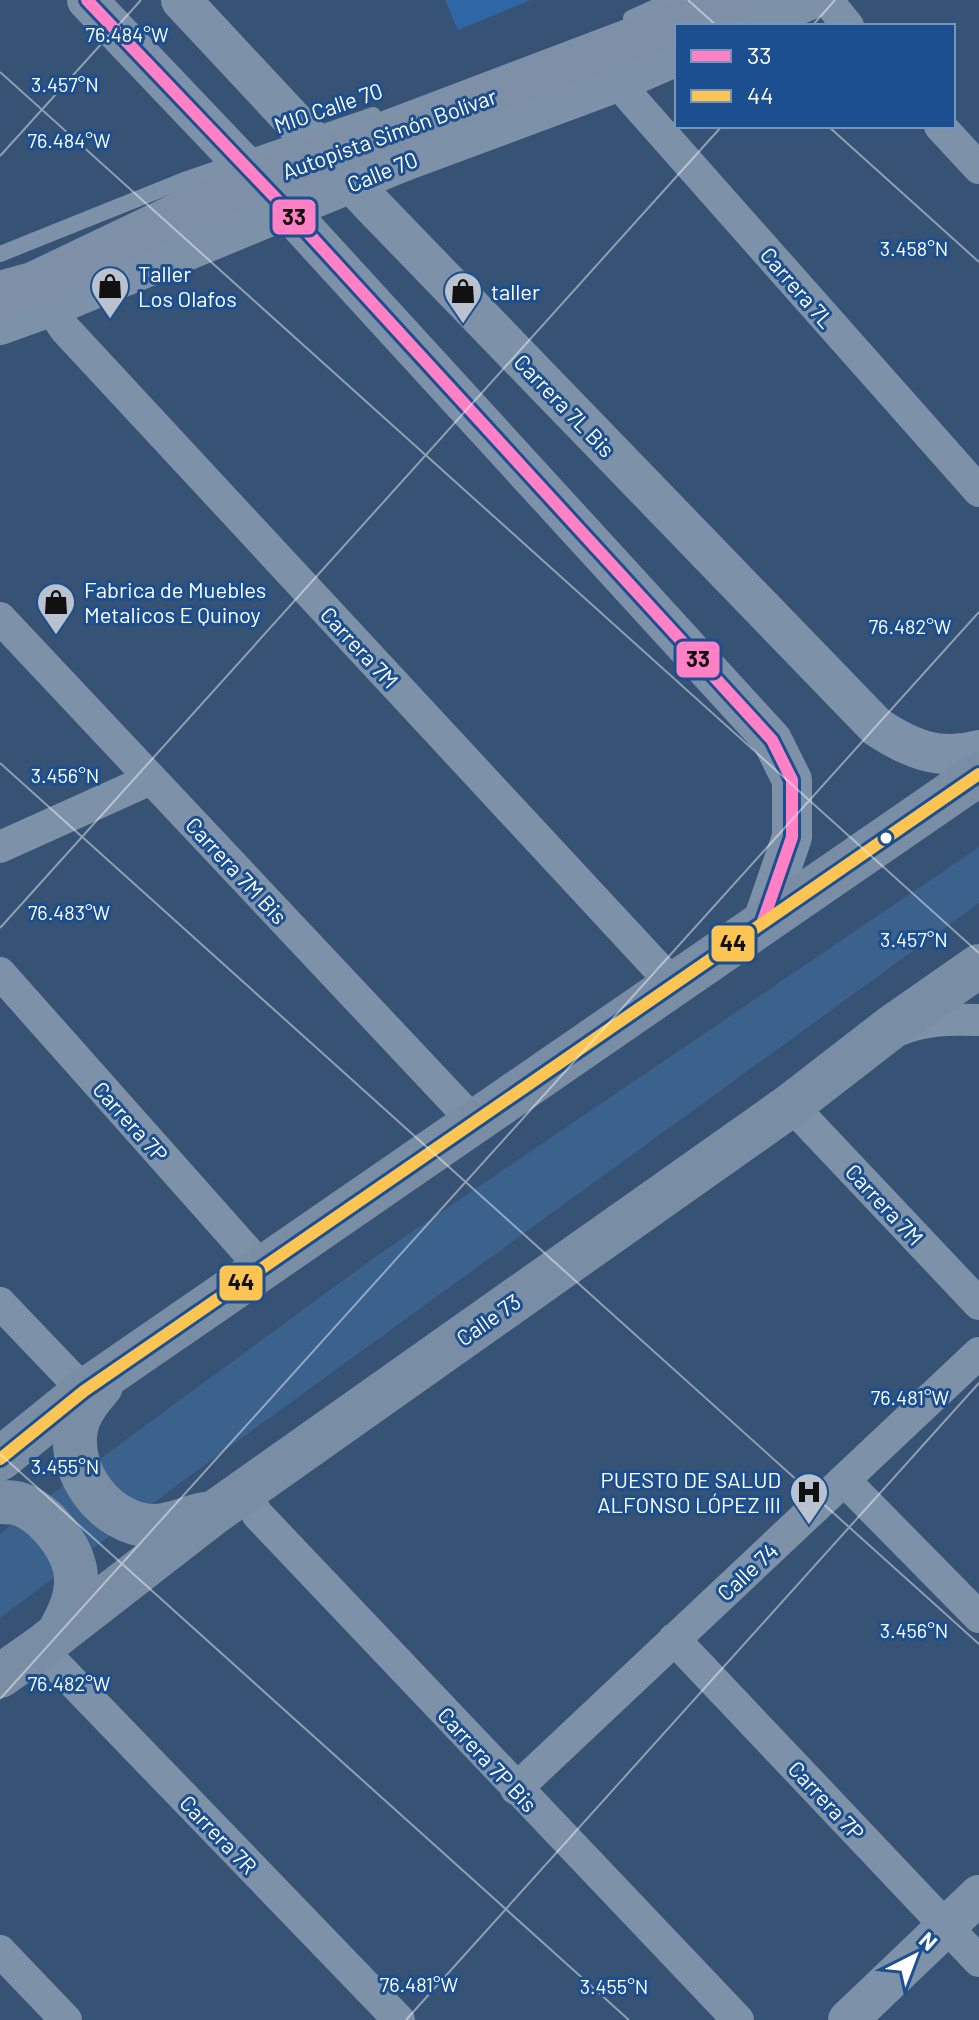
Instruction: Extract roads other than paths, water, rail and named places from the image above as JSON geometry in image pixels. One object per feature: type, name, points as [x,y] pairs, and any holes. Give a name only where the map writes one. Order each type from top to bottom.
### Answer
[{"type":"highway","name":"Autopista Simón Bolívar","points":[[675,24],[737,0]]},
{"type":"highway","name":"Autopista Simón Bolívar","points":[[21,297],[209,200],[329,159],[675,24]]},
{"type":"main road","points":[[0,1459],[262,1268],[979,774]]},
{"type":"main road","name":"Calle 73","points":[[0,1676],[57,1627],[791,1105],[979,966]]},
{"type":"main road","points":[[92,1394],[75,1441],[77,1461],[94,1493],[111,1511],[128,1521],[153,1526],[165,1525],[230,1503]]},
{"type":"main road","points":[[0,1502],[22,1504],[30,1509],[61,1539],[71,1555],[75,1568],[57,1627]]},
{"type":"street","points":[[87,0],[261,184],[772,740],[792,780],[792,837],[763,921]]},
{"type":"street","name":"Carrera 7L Bis","points":[[181,0],[329,159],[877,727],[905,746],[936,754],[964,754],[979,750]]},
{"type":"street","points":[[753,24],[809,0]]},
{"type":"street","points":[[827,0],[846,24]]},
{"type":"street","name":"Calle 70","points":[[329,159],[620,81],[675,57]]},
{"type":"street","name":"Carrera 7L","points":[[620,81],[630,97],[979,491]]},
{"type":"street","points":[[942,128],[979,168]]},
{"type":"street","points":[[0,325],[21,297]]},
{"type":"street","name":"Carrera 7M","points":[[21,297],[65,329],[673,984]]},
{"type":"street","name":"Carrera 7M Bis","points":[[0,618],[474,1122]]},
{"type":"street","points":[[0,847],[151,779]]},
{"type":"street","name":"Carrera 7P","points":[[0,973],[262,1268]]},
{"type":"street","points":[[877,1039],[916,1023],[945,1019],[979,1020]]},
{"type":"street","name":"Carrera 7M","points":[[791,1105],[979,1304]]},
{"type":"street","points":[[0,1303],[92,1394]]},
{"type":"street","name":"Calle 74","points":[[516,1789],[979,1353]]},
{"type":"street","points":[[844,1480],[979,1617]]},
{"type":"street","name":"Carrera 7P Bis","points":[[230,1503],[258,1515],[738,2020]]},
{"type":"street","name":"Carrera 7R","points":[[57,1627],[399,2020]]},
{"type":"street","name":"Carrera 7P","points":[[674,1639],[979,1961]]},
{"type":"street","points":[[848,2020],[979,1895]]},
{"type":"street","points":[[0,1951],[66,2020]]},
{"type":"lane","points":[[618,24],[671,0]]},
{"type":"lane","name":"MIO Calle 70","points":[[329,159],[391,108]]},
{"type":"lane","points":[[0,254],[187,179],[261,184]]},
{"type":"place","name":"Taller Los Olafos","points":[[110,320]]},
{"type":"place","name":"taller","points":[[463,325]]},
{"type":"place","name":"Fabrica de Muebles Metalicos E Quinoy","points":[[56,636]]},
{"type":"place","name":"PUESTO DE SALUD ALFONSO LÓPEZ III","points":[[809,1526]]}]
